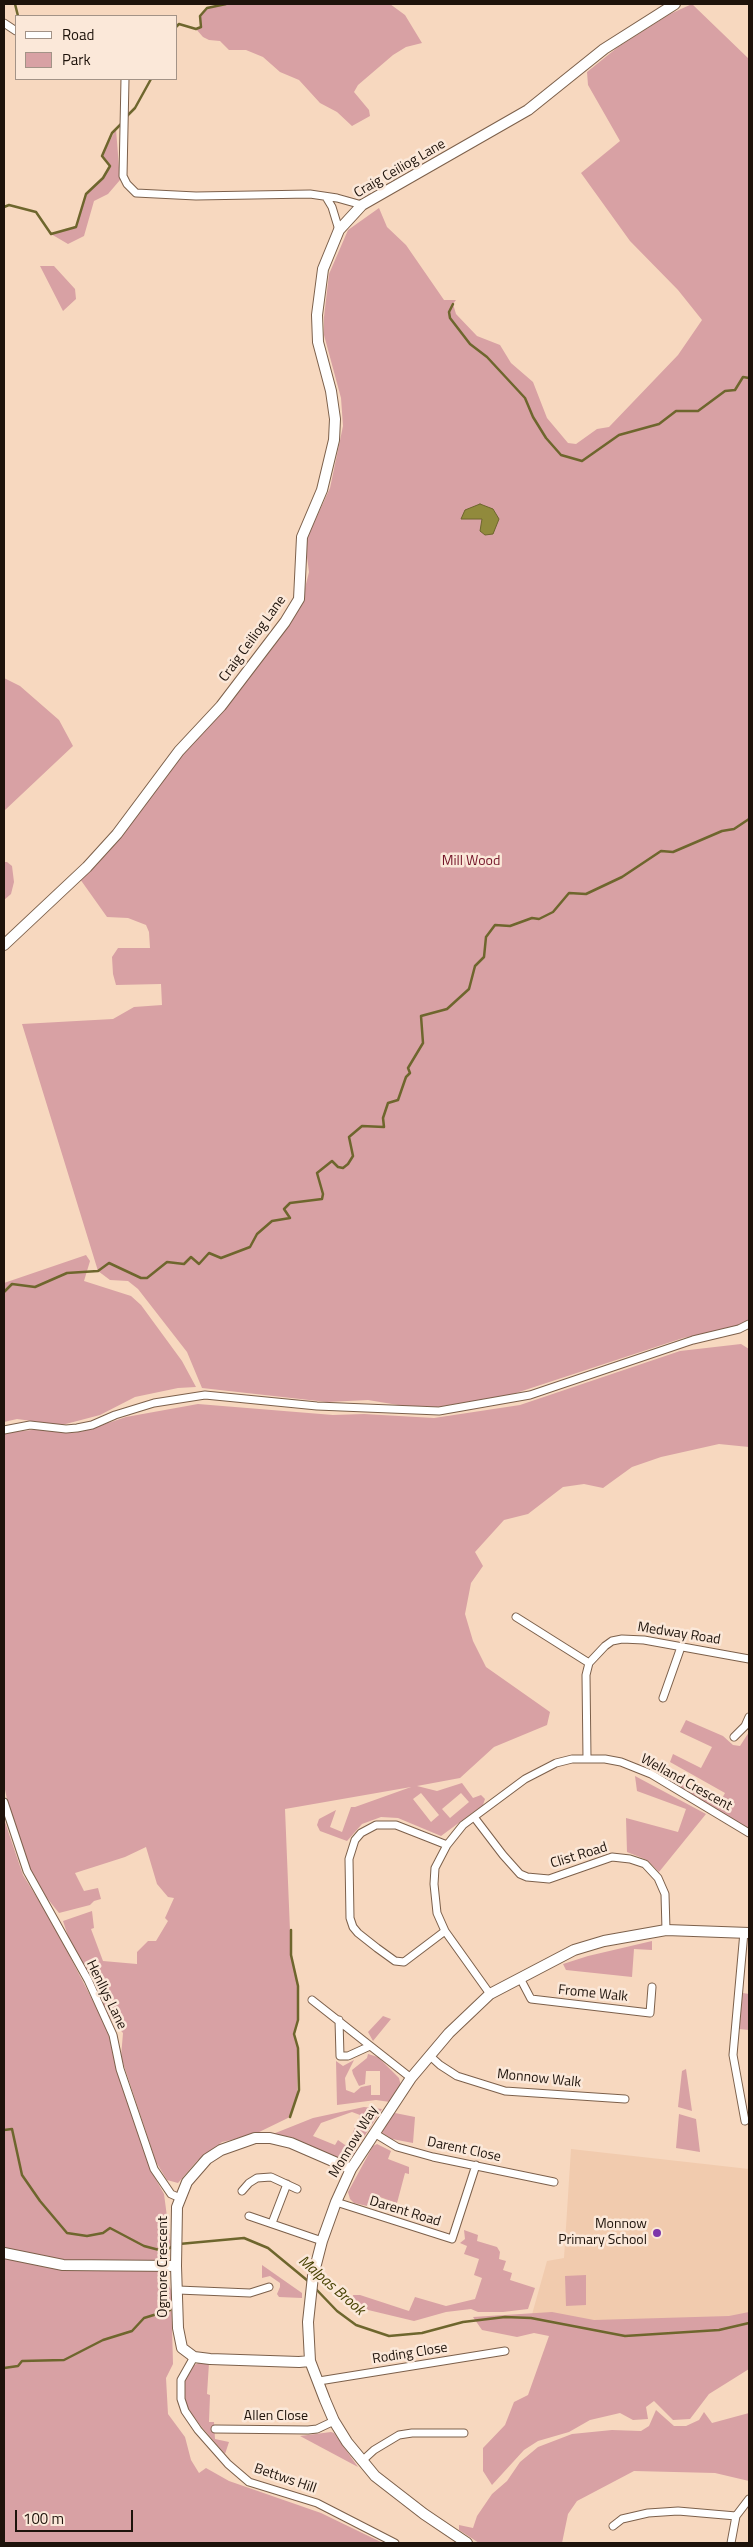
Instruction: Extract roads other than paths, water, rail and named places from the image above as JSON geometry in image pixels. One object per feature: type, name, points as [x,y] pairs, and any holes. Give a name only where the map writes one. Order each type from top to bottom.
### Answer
[{"type":"street","name":"Craig Ceiliog Lane","points":[[4,945],[87,867],[117,834],[179,751],[222,706],[285,622],[299,599],[302,537],[322,490],[334,440],[335,419],[331,391],[318,342],[317,315],[324,269],[339,230],[362,206],[528,110],[604,49],[676,4]]},
{"type":"street","points":[[4,23],[15,30]]},
{"type":"street","points":[[125,80],[122,134],[123,176],[127,184],[136,193],[196,196],[310,194],[337,198],[362,206]]},
{"type":"street","points":[[326,197],[332,206],[339,230]]},
{"type":"street","points":[[4,1430],[30,1425],[66,1429],[77,1428],[92,1425],[115,1415],[154,1403],[204,1395],[317,1406],[439,1411],[530,1395],[693,1340],[739,1329],[749,1324]]},
{"type":"street","points":[[516,1617],[589,1663],[586,1674],[587,1758]]},
{"type":"street","name":"Medway Road","points":[[589,1663],[604,1646],[622,1639],[644,1640],[749,1660]]},
{"type":"street","points":[[663,1698],[681,1647]]},
{"type":"street","points":[[734,1737],[745,1726],[749,1717]]},
{"type":"street","name":"Welland Crescent","points":[[490,1994],[445,1932],[437,1913],[434,1884],[435,1868],[447,1845],[463,1825],[542,1768],[556,1763],[587,1758],[621,1762],[650,1774],[749,1833]]},
{"type":"street","name":"Henllys Lane","points":[[4,1802],[26,1871],[88,1980],[113,2036],[120,2069],[154,2169],[172,2194],[180,2198]]},
{"type":"street","name":"Clist Road","points":[[474,1817],[503,1856],[520,1874],[527,1878],[549,1879],[612,1857],[630,1859],[645,1864],[658,1878],[665,1894],[666,1930]]},
{"type":"street","points":[[445,1932],[404,1962],[395,1961],[377,1948],[358,1933],[353,1927],[350,1918],[349,1859],[355,1840],[362,1832],[376,1825],[396,1825],[447,1845]]},
{"type":"street","name":"Monnow Way","points":[[468,2543],[390,2489],[362,2460],[334,2421],[310,2360],[308,2322],[313,2276],[322,2241],[336,2202],[351,2169],[411,2078],[429,2055],[490,1994],[574,1950],[622,1937],[666,1930],[747,1932]]},
{"type":"street","points":[[745,2121],[733,2055],[747,1932]]},
{"type":"street","name":"Frome Walk","points":[[520,1978],[531,1999],[650,2013],[652,1986]]},
{"type":"street","points":[[312,2000],[411,2078]]},
{"type":"street","points":[[339,2020],[340,2056],[348,2056],[370,2046]]},
{"type":"street","name":"Monnow Walk","points":[[429,2055],[440,2066],[457,2076],[505,2091],[625,2100]]},
{"type":"street","name":"Darent Close","points":[[374,2133],[397,2147],[433,2157],[554,2182]]},
{"type":"street","name":"Ogmore Crescent","points":[[194,2357],[182,2348],[179,2339],[175,2238],[180,2198],[187,2182],[207,2159],[221,2150],[255,2138],[270,2138],[291,2142],[351,2169]]},
{"type":"street","name":"Darent Road","points":[[336,2202],[452,2239],[476,2165]]},
{"type":"street","points":[[242,2191],[257,2178],[271,2177],[297,2189]]},
{"type":"street","points":[[272,2223],[286,2184]]},
{"type":"street","points":[[249,2216],[322,2241]]},
{"type":"street","points":[[4,2253],[64,2265],[176,2261]]},
{"type":"street","points":[[178,2290],[250,2293],[269,2287]]},
{"type":"street","name":"Roding Close","points":[[319,2381],[505,2351]]},
{"type":"street","points":[[194,2357],[299,2362],[310,2360]]},
{"type":"street","name":"Bettws Hill","points":[[194,2357],[181,2380],[181,2399],[185,2411],[198,2430],[228,2464],[249,2482],[317,2503],[395,2543]]},
{"type":"street","name":"Allen Close","points":[[215,2429],[308,2430],[318,2429],[334,2421]]},
{"type":"street","points":[[362,2460],[374,2450],[399,2435],[412,2433],[464,2433]]},
{"type":"street","points":[[731,2543],[736,2516],[749,2498]]},
{"type":"street","points":[[613,2526],[622,2519],[648,2513],[678,2511],[736,2516]]},
{"type":"waterway","points":[[15,4],[18,15]]},
{"type":"waterway","points":[[178,25],[196,29],[201,27],[200,16],[207,8],[226,4]]},
{"type":"waterway","points":[[126,117],[135,108],[150,80]]},
{"type":"waterway","points":[[4,207],[9,205],[36,212],[51,234],[76,227],[86,194],[103,178],[110,166],[102,156],[112,133],[123,122]]},
{"type":"waterway","points":[[453,304],[449,312],[450,318],[470,344],[487,357],[525,398],[533,417],[546,438],[561,455],[582,461],[619,435],[659,424],[676,411],[698,411],[725,391],[735,390],[743,377],[749,378]]},
{"type":"waterway","points":[[4,1292],[12,1284],[35,1287],[67,1273],[98,1271],[109,1263],[141,1278],[147,1278],[167,1262],[184,1264],[191,1257],[199,1264],[209,1253],[221,1258],[250,1247],[257,1234],[272,1221],[290,1218],[284,1209],[290,1203],[322,1199],[323,1194],[317,1173],[332,1161],[338,1167],[343,1168],[348,1164],[353,1156],[349,1137],[362,1126],[384,1127],[383,1118],[388,1103],[398,1100],[406,1077],[410,1073],[408,1068],[423,1043],[421,1016],[447,1009],[469,989],[475,966],[484,957],[486,937],[495,925],[510,926],[532,918],[539,919],[553,912],[569,893],[586,894],[622,877],[661,851],[673,852],[722,831],[734,829],[749,819]]},
{"type":"waterway","points":[[290,2117],[299,2090],[298,2048],[294,2034],[298,2020],[298,1986],[291,1955],[291,1930]]},
{"type":"waterway","name":"Malpas Brook","points":[[4,2130],[12,2129],[22,2175],[40,2201],[67,2233],[87,2236],[103,2233],[110,2228],[144,2246],[163,2251],[174,2246]]},
{"type":"waterway","name":"Malpas Brook","points":[[179,2244],[244,2238],[268,2248],[308,2281]]},
{"type":"waterway","name":"Malpas Brook","points":[[314,2287],[337,2311],[356,2325],[389,2336],[422,2333],[463,2322],[505,2317],[531,2318],[625,2336],[719,2330],[749,2323]]},
{"type":"waterway","points":[[4,2368],[18,2366],[22,2361],[64,2360],[103,2340],[132,2331],[144,2318],[170,2310]]},
{"type":"place","name":"Monnow Primary School","points":[[657,2233]]},
{"type":"park label","name":"Mill Wood","points":[[471,862]]}]
